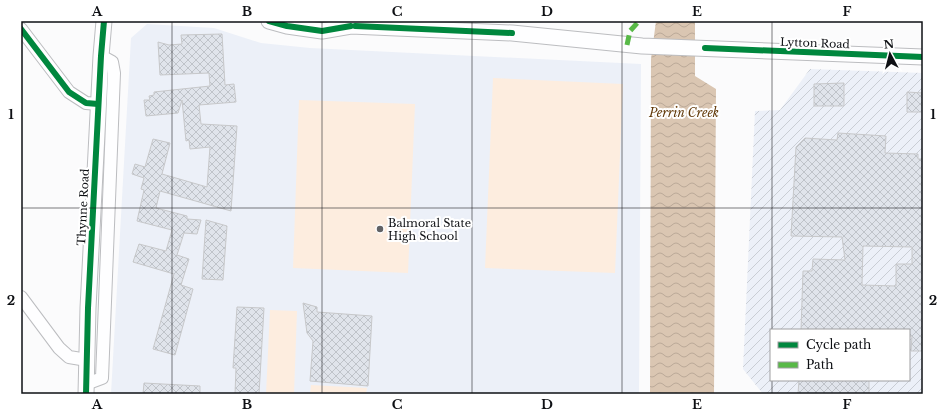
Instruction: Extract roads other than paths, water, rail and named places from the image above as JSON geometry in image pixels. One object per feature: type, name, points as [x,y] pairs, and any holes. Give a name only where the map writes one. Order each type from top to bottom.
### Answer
[{"type":"main road","name":"Thynne Road","points":[[86,389],[98,104],[104,21]]},
{"type":"main road","name":"Lytton Road","points":[[269,21],[287,26],[322,31],[351,26]]},
{"type":"main road","name":"Lytton Road","points":[[328,21],[351,26],[512,33],[642,46],[923,57]]},
{"type":"street","points":[[21,29],[69,92],[86,103],[98,104]]},
{"type":"street","points":[[86,389],[102,378],[114,73],[112,62],[101,56]]},
{"type":"street","points":[[21,297],[59,348],[69,357],[87,360]]},
{"type":"water","name":"Perrin Creek","points":[[656,21],[695,21],[695,76],[716,89],[714,394],[650,394],[651,59]]},
{"type":"place","name":"Balmoral State High School","points":[[380,229]]}]
